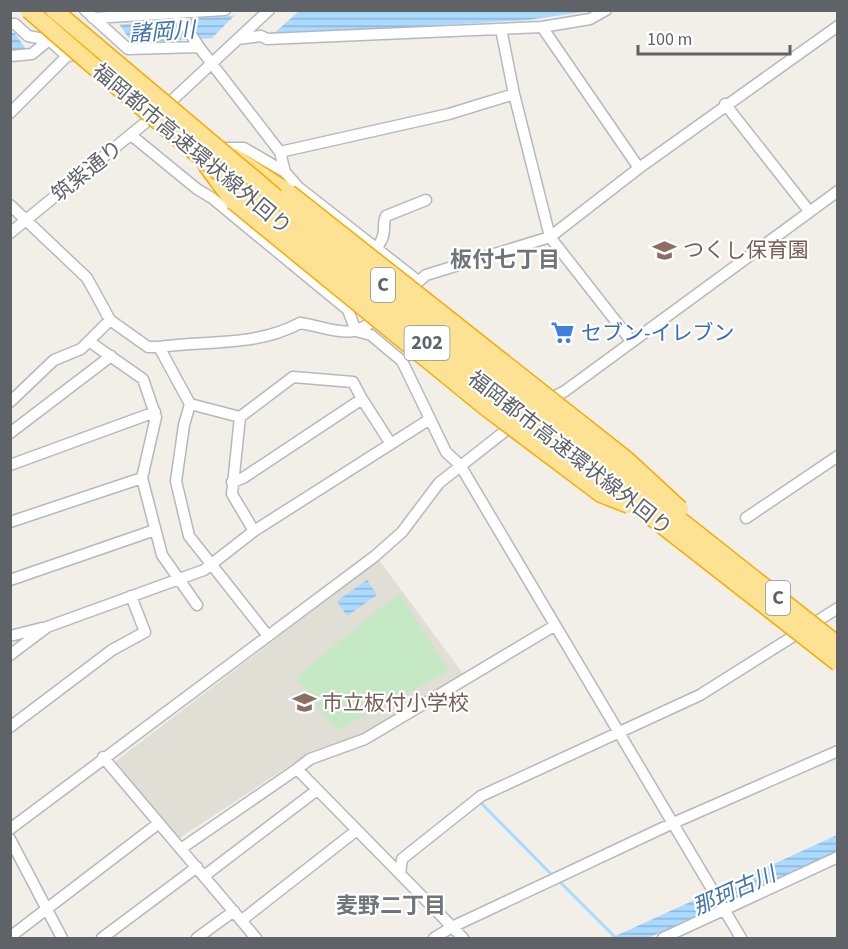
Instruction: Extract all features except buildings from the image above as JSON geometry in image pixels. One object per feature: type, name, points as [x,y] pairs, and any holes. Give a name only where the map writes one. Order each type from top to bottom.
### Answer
[{"type":"highway","name":"202","points":[[22,10],[70,56],[148,120],[204,162],[837,669]]},
{"type":"highway","name":"福岡都市高速環状線外回り","points":[[29,10],[141,108],[334,267],[837,663]]},
{"type":"highway","name":"202","points":[[55,10],[119,68],[402,296],[815,622],[837,643]]},
{"type":"highway","name":"C","points":[[55,10],[152,96],[342,253],[837,643]]},
{"type":"highway","points":[[217,147],[254,168],[290,193],[627,460],[662,490],[719,551]]},
{"type":"highway","points":[[204,162],[233,201],[484,406],[601,494],[647,512]]},
{"type":"street","points":[[89,14],[225,10]]},
{"type":"street","name":"筑紫通り","points":[[10,232],[167,105],[268,10]]},
{"type":"street","points":[[239,39],[261,36],[267,39],[542,27],[590,19],[606,10]]},
{"type":"street","points":[[175,11],[198,46],[280,152],[285,172]]},
{"type":"street","points":[[89,14],[128,49],[198,46]]},
{"type":"street","points":[[10,24],[15,24],[28,36],[49,40],[70,56],[10,113]]},
{"type":"street","points":[[10,205],[87,278],[110,320],[148,347],[192,342],[254,341],[300,323],[345,334],[370,324],[426,275],[550,237],[725,104],[837,26]]},
{"type":"street","points":[[542,27],[639,168]]},
{"type":"street","points":[[501,29],[514,94],[550,237],[632,342]]},
{"type":"street","points":[[10,56],[33,54],[49,40]]},
{"type":"street","points":[[119,68],[128,49]]},
{"type":"street","points":[[280,152],[449,114],[514,94]]},
{"type":"street","points":[[725,104],[809,211]]},
{"type":"street","points":[[131,135],[197,189],[212,198],[348,310],[356,331]]},
{"type":"street","points":[[217,147],[244,148],[285,172],[298,187],[418,281]]},
{"type":"street","points":[[10,829],[103,757],[375,556],[402,532],[439,483],[460,465],[498,439],[522,417],[565,391],[837,191]]},
{"type":"street","points":[[376,249],[385,234],[386,216],[426,200]]},
{"type":"street","points":[[10,402],[54,360],[81,350],[110,320]]},
{"type":"street","points":[[356,331],[371,335],[402,361],[446,452],[460,465],[741,939]]},
{"type":"street","points":[[90,342],[143,379],[156,417],[141,478],[162,555],[181,579],[197,605]]},
{"type":"street","points":[[159,347],[190,404],[184,425],[176,481],[189,536],[268,636]]},
{"type":"street","points":[[10,433],[111,356]]},
{"type":"street","points":[[254,531],[232,494],[240,417],[293,377],[353,382],[391,444]]},
{"type":"street","points":[[232,482],[243,478],[362,399]]},
{"type":"street","points":[[190,404],[240,417]]},
{"type":"street","points":[[10,465],[155,412]]},
{"type":"street","points":[[10,636],[47,627],[204,570],[254,531],[430,419]]},
{"type":"street","points":[[746,518],[837,456]]},
{"type":"street","points":[[10,522],[141,478]]},
{"type":"street","points":[[10,580],[155,530]]},
{"type":"street","points":[[10,727],[112,650],[145,632],[131,596]]},
{"type":"street","points":[[400,874],[402,859],[481,796],[700,695],[837,608]]},
{"type":"street","points":[[182,848],[310,759],[365,739],[554,626]]},
{"type":"street","points":[[10,655],[47,627]]},
{"type":"street","points":[[434,939],[452,927],[671,824],[837,751]]},
{"type":"street","points":[[103,757],[242,920],[252,937]]},
{"type":"street","points":[[297,769],[463,939]]},
{"type":"street","points":[[102,939],[317,790]]},
{"type":"street","points":[[10,938],[159,823]]},
{"type":"street","points":[[242,920],[357,830]]},
{"type":"street","points":[[10,839],[62,939]]},
{"type":"street","points":[[663,939],[837,857]]},
{"type":"street","points":[[197,939],[234,911]]},
{"type":"shaded area","name":"市立板付小学校","points":[[379,560],[464,675],[370,731],[312,751],[178,839],[116,768],[116,761]]},
{"type":"green space","points":[[399,593],[449,671],[336,731],[296,677]]},
{"type":"water","name":"諸岡川","points":[[303,10],[590,11],[528,20],[11,50],[11,33]]},
{"type":"water","points":[[367,580],[377,595],[347,616],[337,601]]},
{"type":"water","name":"那珂古川","points":[[837,835],[837,852],[648,938],[611,938]]},
{"type":"pier","points":[[273,10],[299,11],[270,37],[209,41],[235,15]]},
{"type":"pier","points":[[117,21],[133,44],[107,46],[109,48],[28,52],[12,29]]},
{"type":"waterway","points":[[481,803],[554,877]]},
{"type":"waterway","points":[[559,881],[616,938]]},
{"type":"place","name":"つくし保育園","points":[[665,250]]},
{"type":"place","name":"セブン-イレブン","points":[[563,333]]},
{"type":"place","name":"市立板付小学校","points":[[304,703]]},
{"type":"district","name":"板付七丁目","points":[[505,260]]},
{"type":"district","name":"麦野二丁目","points":[[391,906]]}]
